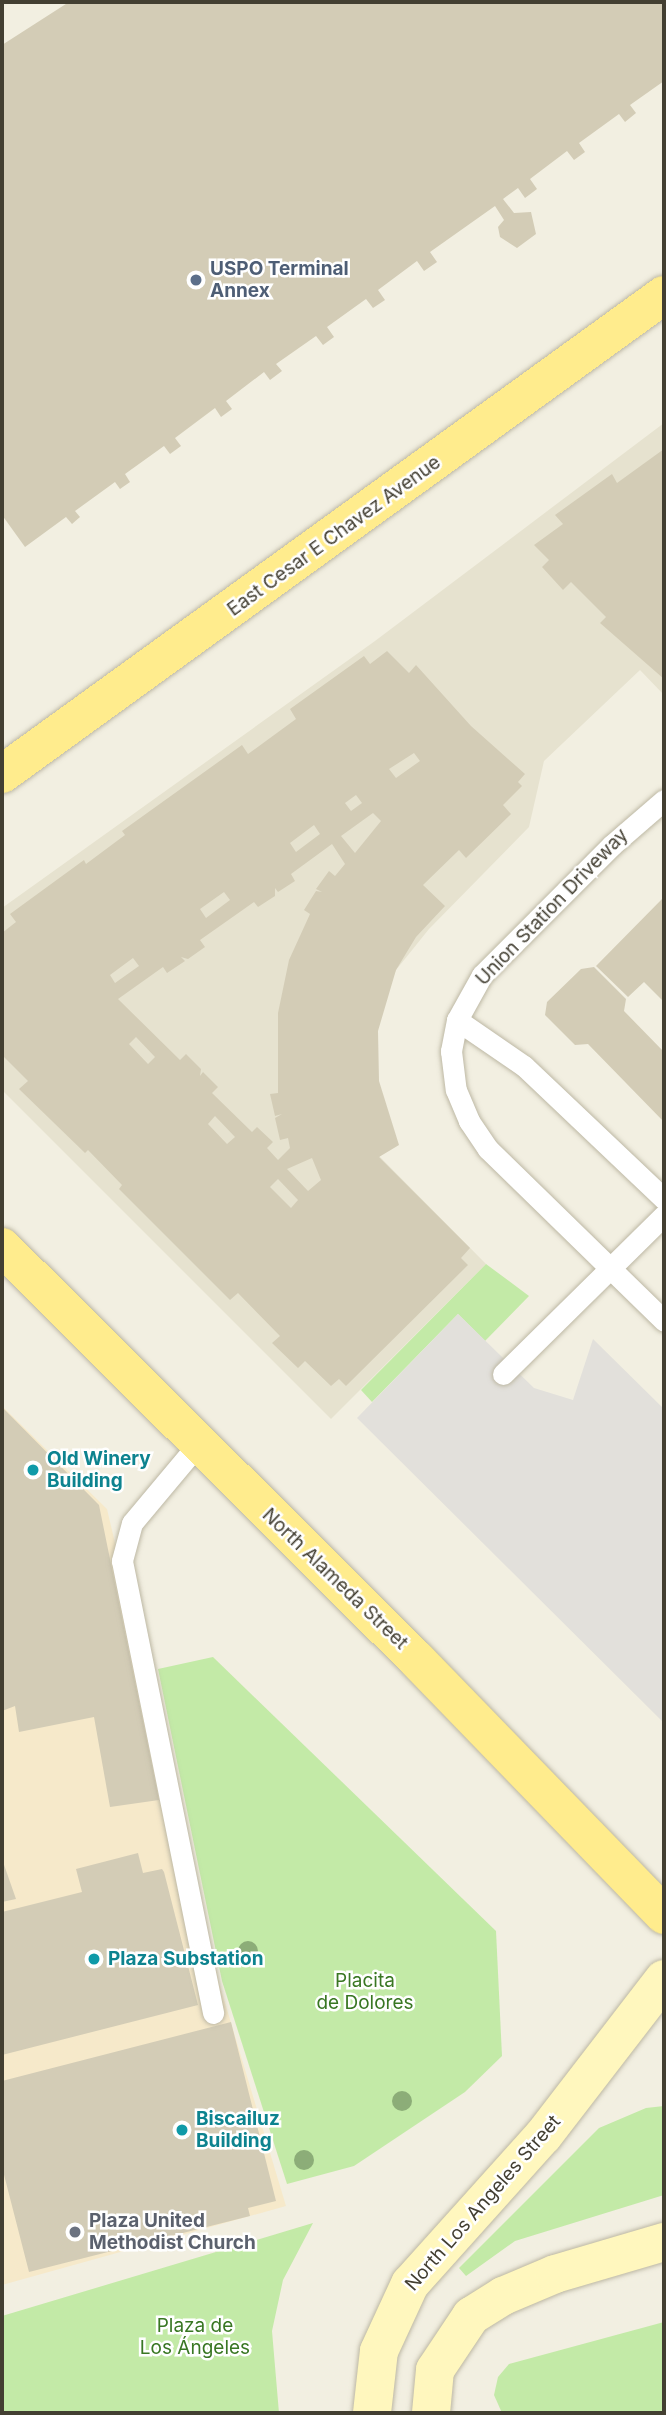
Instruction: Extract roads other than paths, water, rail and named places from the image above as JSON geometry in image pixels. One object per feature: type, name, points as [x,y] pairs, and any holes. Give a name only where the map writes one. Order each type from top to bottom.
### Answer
[{"type":"main road","name":"East Cesar E Chavez Avenue","points":[[2,774],[664,295]]},
{"type":"main road","name":"North Alameda Street","points":[[2,1247],[664,1915]]},
{"type":"main road","name":"North Los Angeles Street","points":[[372,2413],[379,2351],[410,2284],[543,2136],[664,1979]]},
{"type":"main road","points":[[431,2413],[435,2370],[471,2316],[503,2296],[555,2274],[664,2242]]},
{"type":"lane","name":"Union Station Driveway","points":[[663,799],[482,975],[457,1020],[451,1051],[456,1090],[468,1121],[488,1149],[664,1321]]},
{"type":"lane","points":[[457,1020],[524,1066],[664,1199]]},
{"type":"lane","points":[[503,1374],[664,1215]]},
{"type":"lane","points":[[199,1443],[132,1523],[122,1561],[214,2013]]},
{"type":"place","name":"USPO Terminal Annex","points":[[196,280]]},
{"type":"place","name":"Old Winery Building","points":[[33,1470]]},
{"type":"place","name":"Plaza Substation","points":[[94,1959]]},
{"type":"place","name":"Biscailuz Building","points":[[182,2130]]},
{"type":"place","name":"Plaza United Methodist Church","points":[[75,2232]]},
{"type":"park label","name":"Placita de Dolores","points":[[365,1992]]},
{"type":"park label","name":"Plaza de Los Ángeles","points":[[195,2337]]}]
